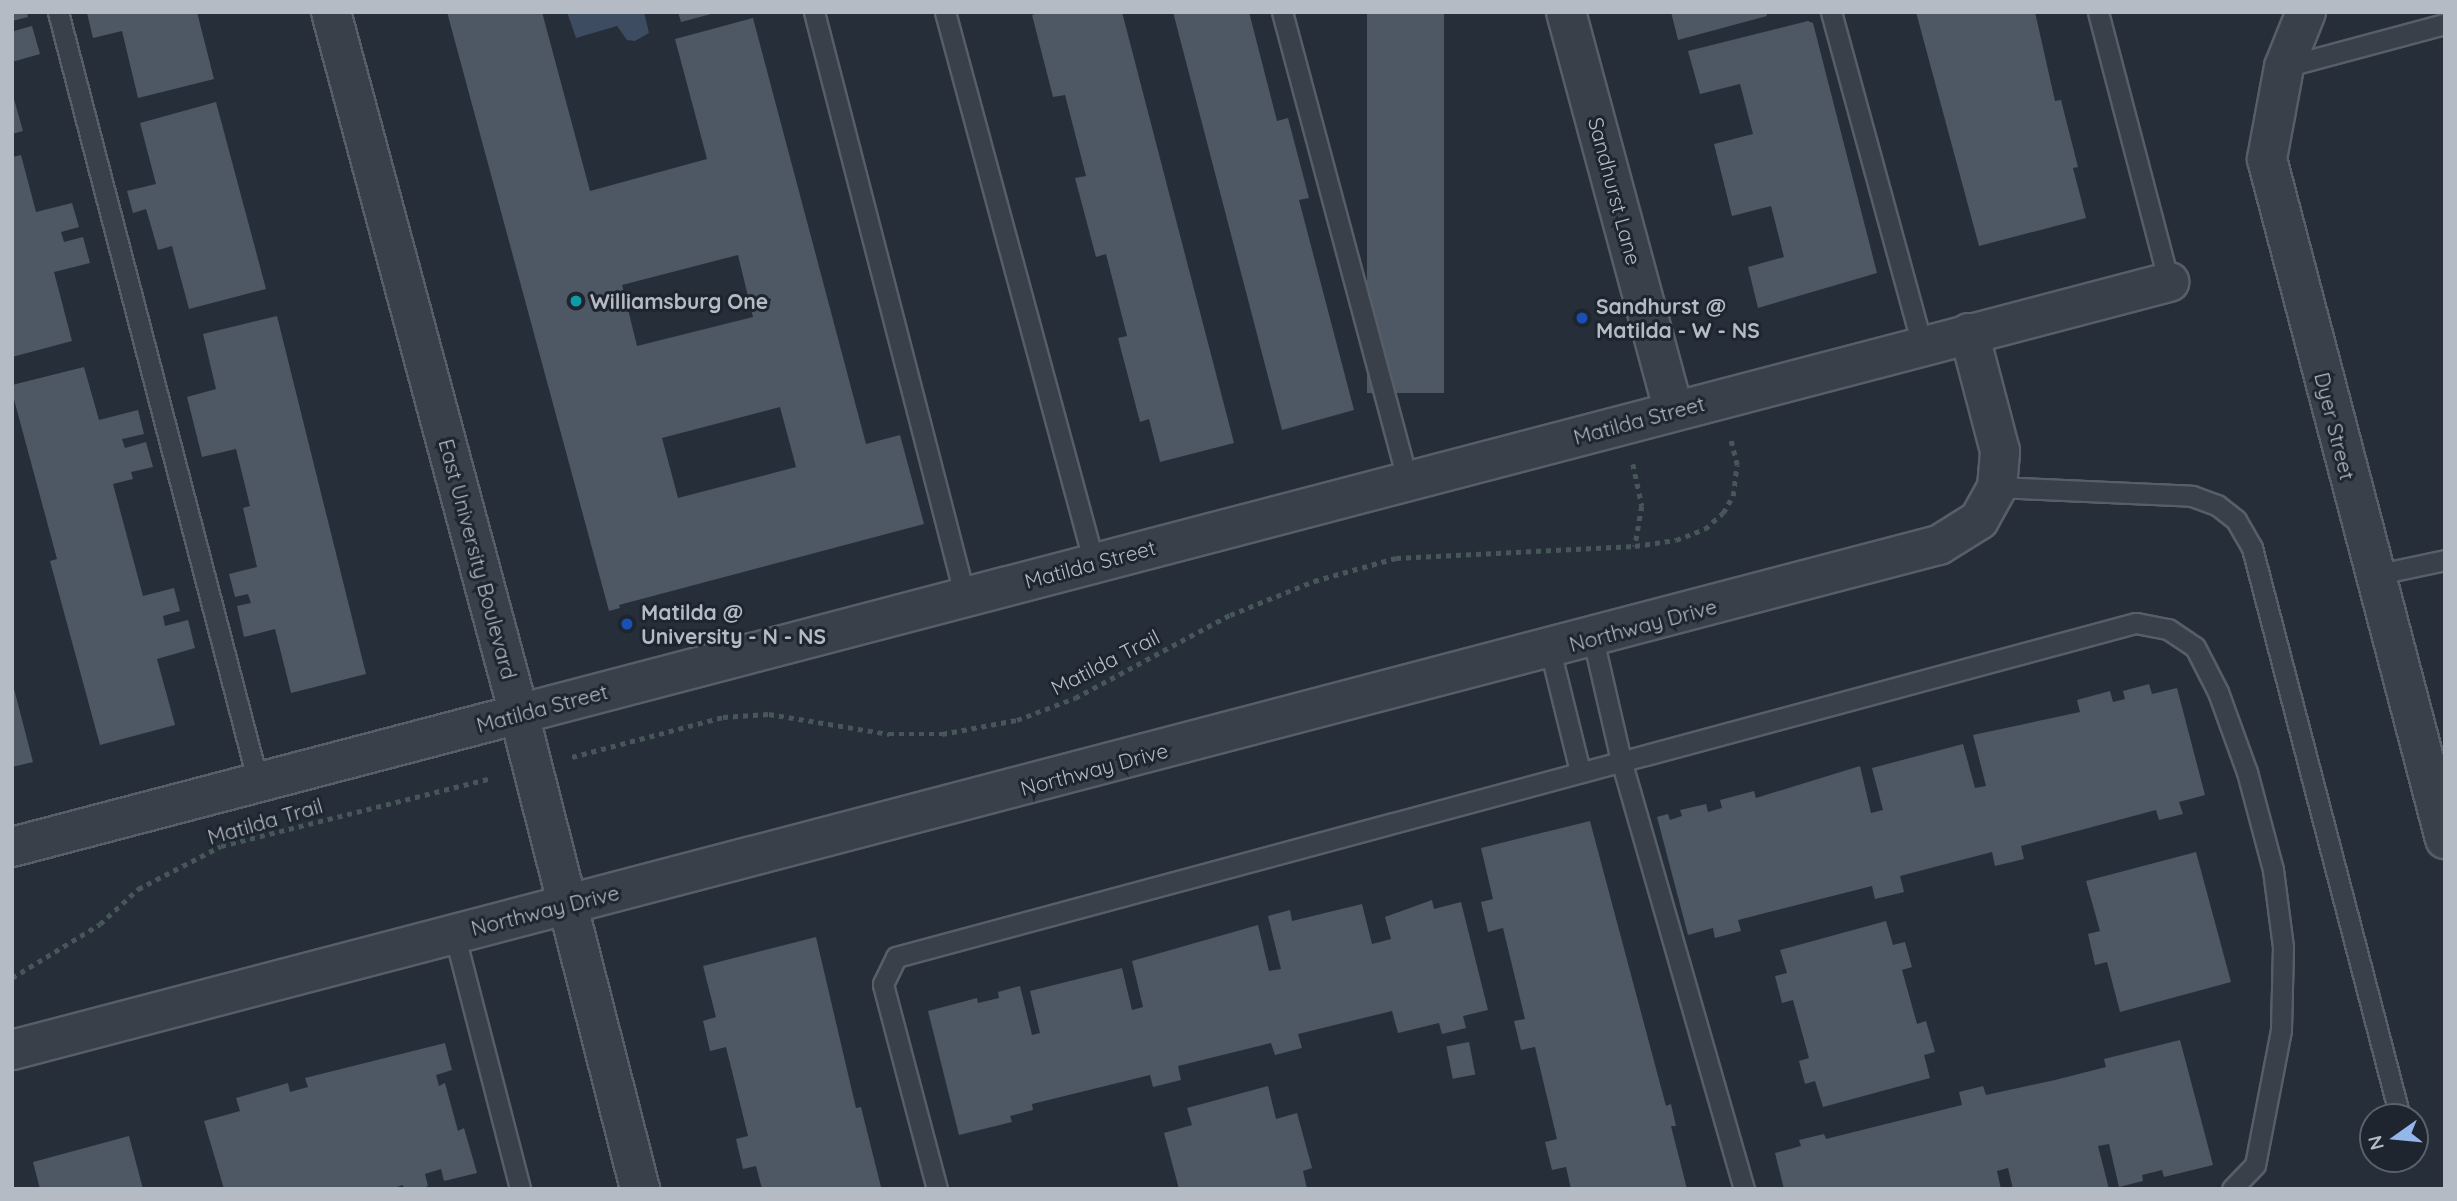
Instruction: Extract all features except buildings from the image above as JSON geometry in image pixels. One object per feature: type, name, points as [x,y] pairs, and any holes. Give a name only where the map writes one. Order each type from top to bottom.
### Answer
[{"type":"street","name":"East University Boulevard","points":[[331,12],[519,714],[640,1189]]},
{"type":"street","name":"Sandhurst Lane","points":[[1566,12],[1674,411]]},
{"type":"street","name":"Dyer Street","points":[[2306,12],[2284,67],[2267,159],[2445,839]]},
{"type":"street","name":"Matilda Street","points":[[12,847],[1922,344],[2169,282]]},
{"type":"street","name":"Northway Drive","points":[[12,1050],[1593,639],[1939,545],[1979,520],[1997,486],[2000,451],[1969,332]]},
{"type":"lane","points":[[58,12],[258,782]]},
{"type":"lane","points":[[814,12],[965,597]]},
{"type":"lane","points":[[945,12],[1094,562]]},
{"type":"lane","points":[[1282,12],[1407,479]]},
{"type":"lane","points":[[1832,12],[1922,344]]},
{"type":"lane","points":[[2098,12],[2169,282]]},
{"type":"lane","points":[[2284,67],[2445,24]]},
{"type":"lane","points":[[1997,486],[2192,496],[2217,505],[2236,520],[2252,548],[2396,1103]]},
{"type":"lane","points":[[2374,575],[2445,560]]},
{"type":"lane","points":[[937,1189],[883,984],[896,957],[2136,623],[2168,629],[2195,647],[2218,692],[2247,772],[2273,870],[2283,947],[2281,1030],[2255,1165],[2232,1189]]},
{"type":"lane","points":[[1593,639],[1621,760],[1744,1189]]},
{"type":"lane","points":[[1550,650],[1580,771]]},
{"type":"lane","points":[[454,933],[520,1189]]},
{"type":"path","name":"Matilda Trail","points":[[583,754],[723,717],[769,714],[889,734],[943,734],[1017,720],[1075,698],[1230,615],[1326,577],[1396,558],[1635,546],[1676,540],[1705,529],[1723,513],[1733,496],[1737,465],[1731,438]]},
{"type":"path","points":[[1633,463],[1642,506],[1635,546]]},
{"type":"path","name":"Matilda Trail","points":[[12,978],[100,924],[138,889],[221,846],[475,783]]},
{"type":"water","points":[[567,12],[644,12],[649,33],[635,41],[627,40],[617,26],[576,38]]},
{"type":"place","name":"Williamsburg One","points":[[576,301]]},
{"type":"place","name":"Sandhurst @ Matilda - W - NS","points":[[1582,318]]},
{"type":"place","name":"Matilda @ University - N - NS","points":[[627,624]]}]
